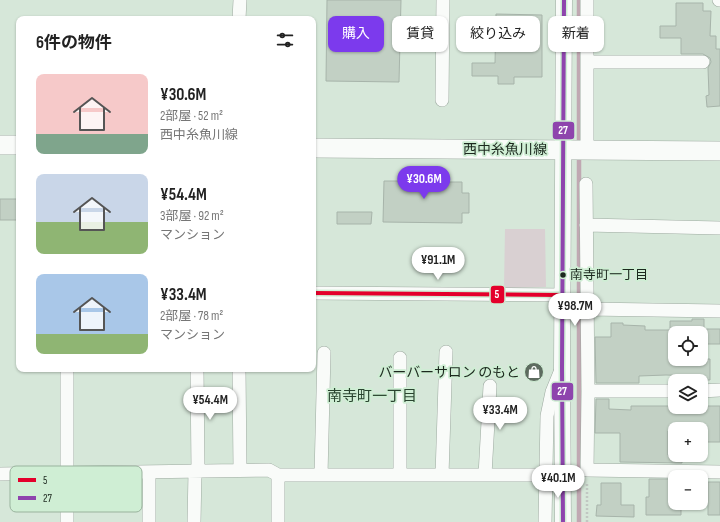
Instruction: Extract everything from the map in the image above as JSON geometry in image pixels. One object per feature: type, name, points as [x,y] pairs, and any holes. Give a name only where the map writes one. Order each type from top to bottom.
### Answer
[{"type":"main road","points":[[0,145],[16,146]]},
{"type":"main road","name":"西中糸魚川線","points":[[316,148],[720,151]]},
{"type":"street","points":[[240,0],[240,16]]},
{"type":"street","points":[[442,100],[443,0]]},
{"type":"street","points":[[563,522],[562,295],[564,0]]},
{"type":"street","points":[[587,0],[587,151]]},
{"type":"street","points":[[588,62],[703,62]]},
{"type":"street","points":[[586,184],[588,391],[587,470],[720,472]]},
{"type":"street","points":[[586,225],[720,228]]},
{"type":"street","points":[[316,293],[562,295]]},
{"type":"street","points":[[587,309],[720,311]]},
{"type":"street","points":[[442,475],[446,352]]},
{"type":"street","points":[[321,475],[324,353]]},
{"type":"street","points":[[400,358],[400,475]]},
{"type":"street","points":[[545,522],[547,416],[552,392],[562,368]]},
{"type":"street","points":[[66,466],[67,372]]},
{"type":"street","points":[[194,522],[197,372]]},
{"type":"street","points":[[239,372],[240,470]]},
{"type":"street","points":[[486,475],[490,386]]},
{"type":"street","points":[[708,390],[720,390]]},
{"type":"street","points":[[588,391],[668,391]]},
{"type":"street","points":[[142,473],[268,470],[278,475],[545,475]]},
{"type":"street","points":[[149,473],[149,522]]},
{"type":"street","points":[[278,475],[278,522]]},
{"type":"path","points":[[587,470],[587,522]]},
{"type":"shaded area","points":[[505,229],[545,229],[546,287],[504,288]]},
{"type":"building","points":[[327,0],[401,0],[401,16],[392,16],[392,52],[400,52],[399,82],[326,81]]},
{"type":"building","points":[[676,3],[703,3],[703,11],[711,11],[710,36],[716,36],[716,49],[720,49],[720,106],[707,107],[706,96],[709,95],[708,68],[711,62],[710,58],[703,54],[681,54],[681,38],[660,38],[660,26],[676,26]]},
{"type":"building","points":[[496,14],[542,15],[542,77],[514,77],[514,84],[498,84],[498,76],[472,76],[472,63],[495,63],[495,52],[540,52],[540,16],[496,16]]},
{"type":"building","points":[[406,169],[433,169],[433,182],[462,182],[462,193],[469,193],[469,213],[462,213],[462,223],[383,222],[384,181],[406,181]]},
{"type":"building","points":[[0,199],[16,199],[16,220],[0,220]]},
{"type":"building","points":[[337,212],[372,212],[371,224],[337,224]]},
{"type":"building","points":[[692,319],[704,319],[704,326],[670,326],[670,321],[692,321]]},
{"type":"building","points":[[611,323],[645,326],[645,330],[668,330],[668,366],[708,366],[708,359],[710,359],[710,380],[708,380],[708,374],[668,374],[639,376],[639,383],[596,383],[595,337],[611,337]]},
{"type":"building","points":[[708,329],[720,329],[720,344],[708,344]]},
{"type":"building","points":[[596,399],[609,399],[609,409],[631,410],[631,406],[668,406],[668,414],[708,414],[708,406],[720,406],[720,442],[708,442],[708,422],[668,422],[668,462],[682,463],[620,462],[620,433],[595,433]]},
{"type":"building","points":[[649,479],[668,479],[668,510],[681,510],[681,515],[646,515],[646,497],[649,497]]},
{"type":"building","points":[[708,482],[720,482],[720,515],[708,515]]},
{"type":"building","points":[[601,483],[621,483],[621,505],[634,505],[634,517],[596,516],[597,505],[601,505]]},
{"type":"waterway","points":[[579,0],[579,146]]},
{"type":"waterway","points":[[579,154],[579,522]]},
{"type":"transit line","name":"27","points":[[563,522],[562,368],[564,0]]},
{"type":"transit line","name":"5","points":[[316,293],[562,295]]},
{"type":"place","name":"南寺町一丁目","points":[[563,275]]},
{"type":"place","name":"バーバーサロン のもと","points":[[534,372]]},
{"type":"district","name":"南寺町一丁目","points":[[372,396]]}]
